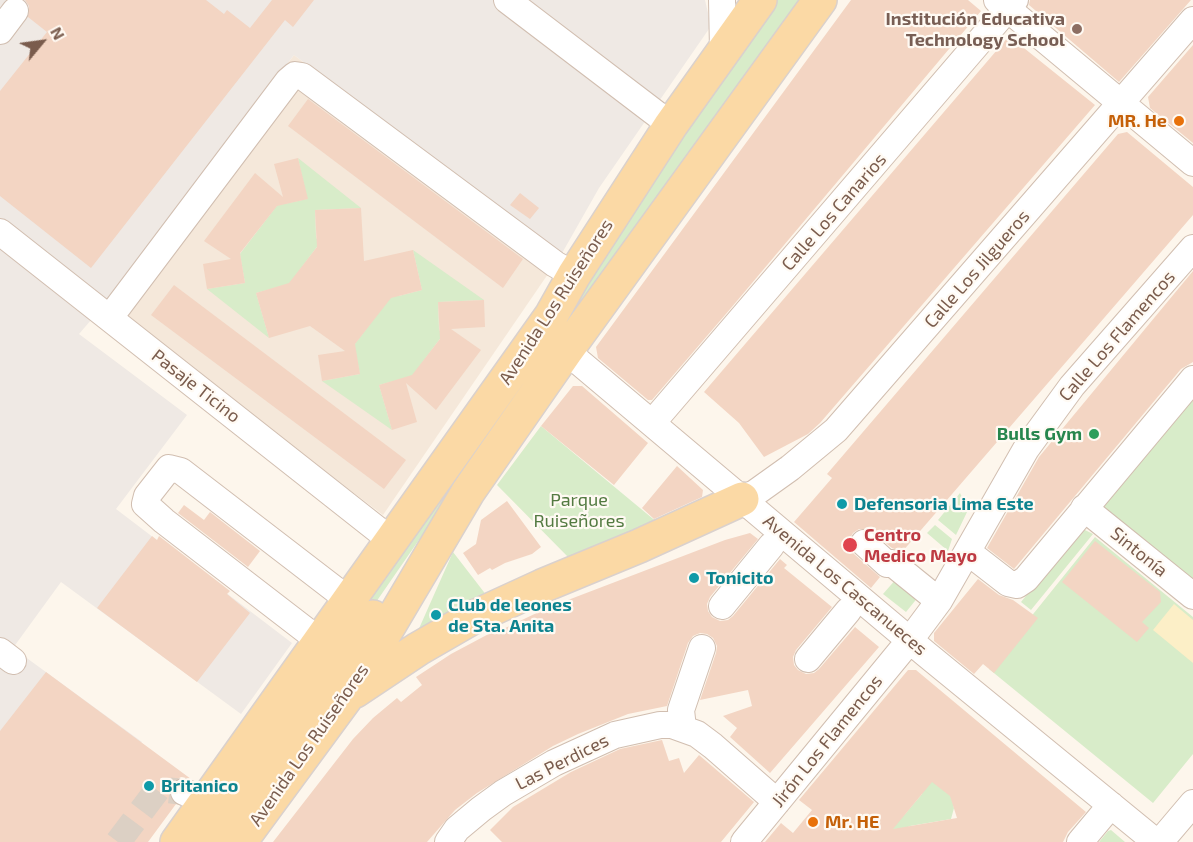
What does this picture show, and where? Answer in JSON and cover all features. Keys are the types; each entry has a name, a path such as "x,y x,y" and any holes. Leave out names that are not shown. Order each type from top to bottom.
{"main road":[{"name":"Avenida Los Ruiseñores","path":"177,842 195,797 321,642 551,316 574,275 671,125 759,0"},
{"name":"Avenida Los Ruiseñores","path":"209,842 435,533 468,492 566,351 820,0"},
{"name":"Avenida Los Ruiseñores","path":"240,842 348,695 468,492"},
{"path":"348,695 418,649 470,619 742,499"},
{"name":"Avenida Los Ruiseñores","path":"272,755 350,601"}],"street":[{"path":"507,0 671,125"},
{"path":"722,0 723,49"},
{"path":"1007,3 1193,163"},
{"name":"Calle Los Canarios","path":"652,423 1007,3"},
{"name":"Calle Los Jilgueros","path":"742,499 756,493 836,430 1193,20"},
{"path":"112,319 114,312 128,293 281,90 295,75 302,76 555,264 574,275"},
{"name":"Pasaje Ticino","path":"0,232 392,541"},
{"name":"Calle Los Flamencos","path":"910,640 939,602 1026,449 1065,395 1193,248"},
{"name":"Avenida Los Cascanueces","path":"551,316 557,338 566,351 910,640 1158,842"},
{"path":"968,552 1008,583 1017,585 1026,579 1193,379"},
{"path":"321,642 164,522 145,504 147,496 169,468 181,471 350,601"},
{"name":"Sintonía","path":"1084,508 1193,596"},
{"path":"864,543 887,564 892,563 939,602"},
{"path":"722,606 771,546"},
{"path":"808,659 848,611"},
{"name":"Jirón Los Flamencos","path":"744,842 910,640"},
{"path":"683,728 681,710 702,648"},
{"name":"Las Perdices","path":"448,842 457,829 496,798 573,753 615,735 660,725 672,725 697,734 777,802"},
{"path":"1158,842 1193,803"},
{"path":"1080,842 1111,805"}],"shaded area":[{"path":"0,0 705,0 711,26 599,188 561,255 294,55 104,305 79,334 187,415 116,509 292,643 241,714 61,582 13,648 142,742 69,842 0,842"},
{"path":"294,55 561,255 383,515 104,305"}],"green space":[{"path":"777,0 811,0 566,341 563,327 643,190 731,61"},
{"path":"298,158 361,208 315,210 316,237 319,244 289,284 256,293 269,338 207,289 245,283 240,254 279,203 307,199"},
{"path":"413,250 484,300 438,302 439,329 442,336 412,376 379,385 392,430 322,381 360,374 354,345 394,293 399,296 422,290"},
{"path":"548,332 553,346 327,673 396,555"},
{"path":"1193,398 1193,584 1098,508"},
{"name":"Parque Ruiseñores","path":"541,426 658,523 569,558 497,485"},
{"path":"960,493 968,510 956,535 938,520"},
{"path":"935,525 952,539 948,551 927,533"},
{"path":"1081,528 1093,534 1031,610 1021,602"},
{"path":"1095,537 1193,617 1193,754 1153,803 989,669"},
{"path":"453,552 487,596 417,633"},
{"path":"897,578 919,596 906,612 883,594"},
{"path":"946,775 954,808 951,819 910,826 876,842 922,794 910,783"},
{"path":"1111,830 1125,842 1099,842"}],"sand":[{"path":"1174,604 1193,620 1193,663 1153,630"}],"building":[{"path":"25,0 206,0 224,14 227,10 250,28 272,0 314,0 293,27 285,20 91,268 0,196 0,91 47,32 28,17 29,6"},
{"path":"851,0 968,0 981,11 731,308 652,400 648,400 598,358 596,347"},
{"path":"1030,0 1191,0 1119,82 1029,5"},
{"path":"1009,36 1095,105 820,423 808,434 764,457 739,423 704,392"},
{"path":"1193,45 1193,143 1150,108 1148,97"},
{"path":"308,99 523,259 503,288 288,126"},
{"path":"1127,132 1193,187 1193,215 902,552 892,548 868,529 859,529 853,533 849,540 850,548 880,577 871,588 794,522 832,478 827,474 1118,134"},
{"path":"298,158 308,199 277,206 240,253 245,283 207,289 203,264 231,259 204,241 255,173 283,197 274,164"},
{"path":"520,193 539,208 530,219 510,205"},
{"path":"361,208 364,261 413,250 422,290 391,298 355,344 360,374 322,381 318,355 345,351 310,326 269,338 256,293 289,283 317,247 315,210"},
{"path":"1193,271 1193,362 1181,369 1014,569 987,548 1039,457"},
{"path":"174,285 406,460 384,489 151,315"},
{"path":"484,300 485,327 451,329 481,350 436,410 406,383 417,422 392,430 379,385 412,375 440,339 438,302"},
{"path":"573,386 582,386 648,443 614,485 541,426"},
{"path":"677,466 703,490 702,497 654,519 642,508"},
{"path":"507,501 541,547 532,554 492,570 490,568 478,575 463,553 476,544 481,520"},
{"path":"184,505 204,520 210,512 260,551 248,567 178,513"},
{"path":"750,533 758,539 710,597 707,604 712,617 720,621 728,620 733,616 780,559 787,565 784,568 832,607 796,650 793,657 794,665 798,670 806,674 814,673 855,627 879,647 770,773 730,737 737,728 723,716 752,706 748,690 700,700 717,646 713,638 700,633 693,636 688,643 667,706 628,714 553,746 477,793 455,810 427,842 273,842 353,739 397,698 401,702 422,685 416,677 451,654 498,629 499,631 547,608 725,540"},
{"path":"152,536 157,540 159,536 230,591 227,594 250,613 197,682 97,608"},
{"path":"1095,541 1160,592 1161,602 1142,622 1149,628 1137,642 1062,582"},
{"path":"978,579 999,595 1013,600 1038,618 994,673 983,664 974,674 934,641 934,633"},
{"path":"908,670 916,670 1086,812 1068,832 1063,842 765,842 781,823 793,833 812,810 799,800","holes":["932,782 950,796 957,818 893,829"]},
{"path":"46,672 191,779 181,777 170,786 169,795 176,804 148,842 0,842 0,731"},
{"path":"662,740 669,761 679,758 684,773 699,755 754,802 721,842 502,842 490,830 513,807 571,772 620,749"}],"tunnel":[{"path":"118,842 158,789 184,792"}],"place":[{"name":"Institución Educativa Technology School","path":"1077,29"},
{"name":"MR. He","path":"1179,121"},
{"name":"Bulls Gym","path":"1094,434"},
{"name":"Defensoria Lima Este","path":"842,504"},
{"name":"Centro Medico Mayo","path":"850,545"},
{"name":"Tonicito","path":"694,578"},
{"name":"Club de leones de Sta. Anita","path":"436,615"},
{"name":"Britanico","path":"149,786"},
{"name":"Mr. HE","path":"813,822"}]}
